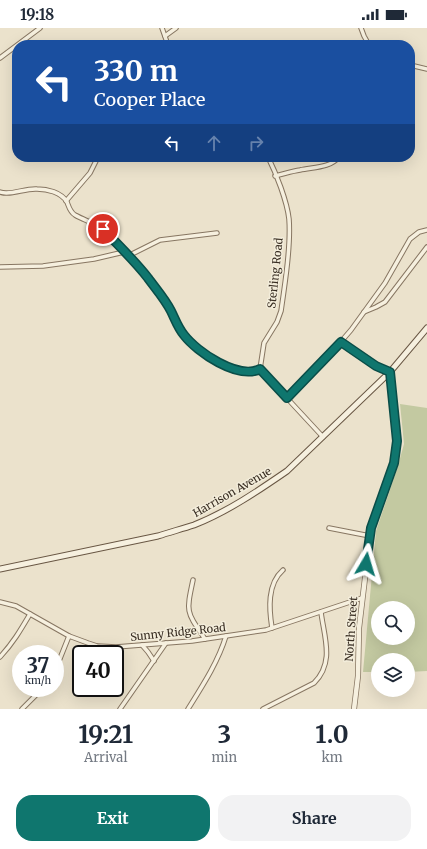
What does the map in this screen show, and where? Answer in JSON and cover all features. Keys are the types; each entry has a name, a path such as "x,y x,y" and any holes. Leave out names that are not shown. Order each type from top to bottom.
{"main road":[{"path":"390,372 427,328"},
{"name":"Harrison Avenue","path":"0,569 158,536 211,517 287,471 390,372"}],"street":[{"path":"23,40 38,28"},
{"path":"162,28 166,40"},
{"path":"165,36 176,28"},
{"path":"361,28 366,40"},
{"path":"0,58 12,49"},
{"path":"415,66 427,69"},
{"path":"66,201 90,173 96,162"},
{"name":"Sterling Road","path":"260,369 264,343 277,322 281,311 289,241 289,218 285,201 270,162"},
{"path":"275,176 302,169 321,167 331,162"},
{"path":"0,192 5,194 25,189 48,190 59,194 66,201 74,214 98,226 147,277 171,311 183,335 198,349 221,364 234,369 249,372 255,372 260,369 323,437"},
{"path":"287,398 341,342 385,283 410,239 419,232 427,230"},
{"path":"128,256 160,240 217,233"},
{"path":"364,312 385,302 427,247"},
{"path":"0,267 43,266 94,259 124,252"},
{"path":"341,342 376,366 390,372"},
{"name":"North Street","path":"354,709 358,678 359,628 371,528 394,463 396,452 397,441 390,372"},
{"path":"329,528 370,536"},
{"path":"272,628 270,608 271,590 275,579 283,570"},
{"path":"193,580 188,610 193,621 205,639"},
{"name":"Sunny Ridge Road","path":"0,602 16,606 69,636 98,646 116,647 205,639 272,628 362,598"},
{"path":"263,709 314,683 322,672 328,654 321,612"},
{"path":"0,656 12,645 30,614"},
{"path":"64,648 69,636"},
{"path":"188,709 208,677 222,649 226,636"},
{"path":"120,709 166,643"},
{"path":"142,645 154,661"},
{"path":"22,709 34,697"}],"green space":[{"path":"400,404 427,408 427,671 415,672 415,653 371,653 371,672 363,672 376,531 404,444"}],"route":[{"path":"103,229 147,277 166,302 183,335 191,343 205,354 227,367 249,372 255,372 260,369 287,398 341,342 376,366 390,372 397,441 396,452 394,463 381,496 371,528 366,564"}]}
